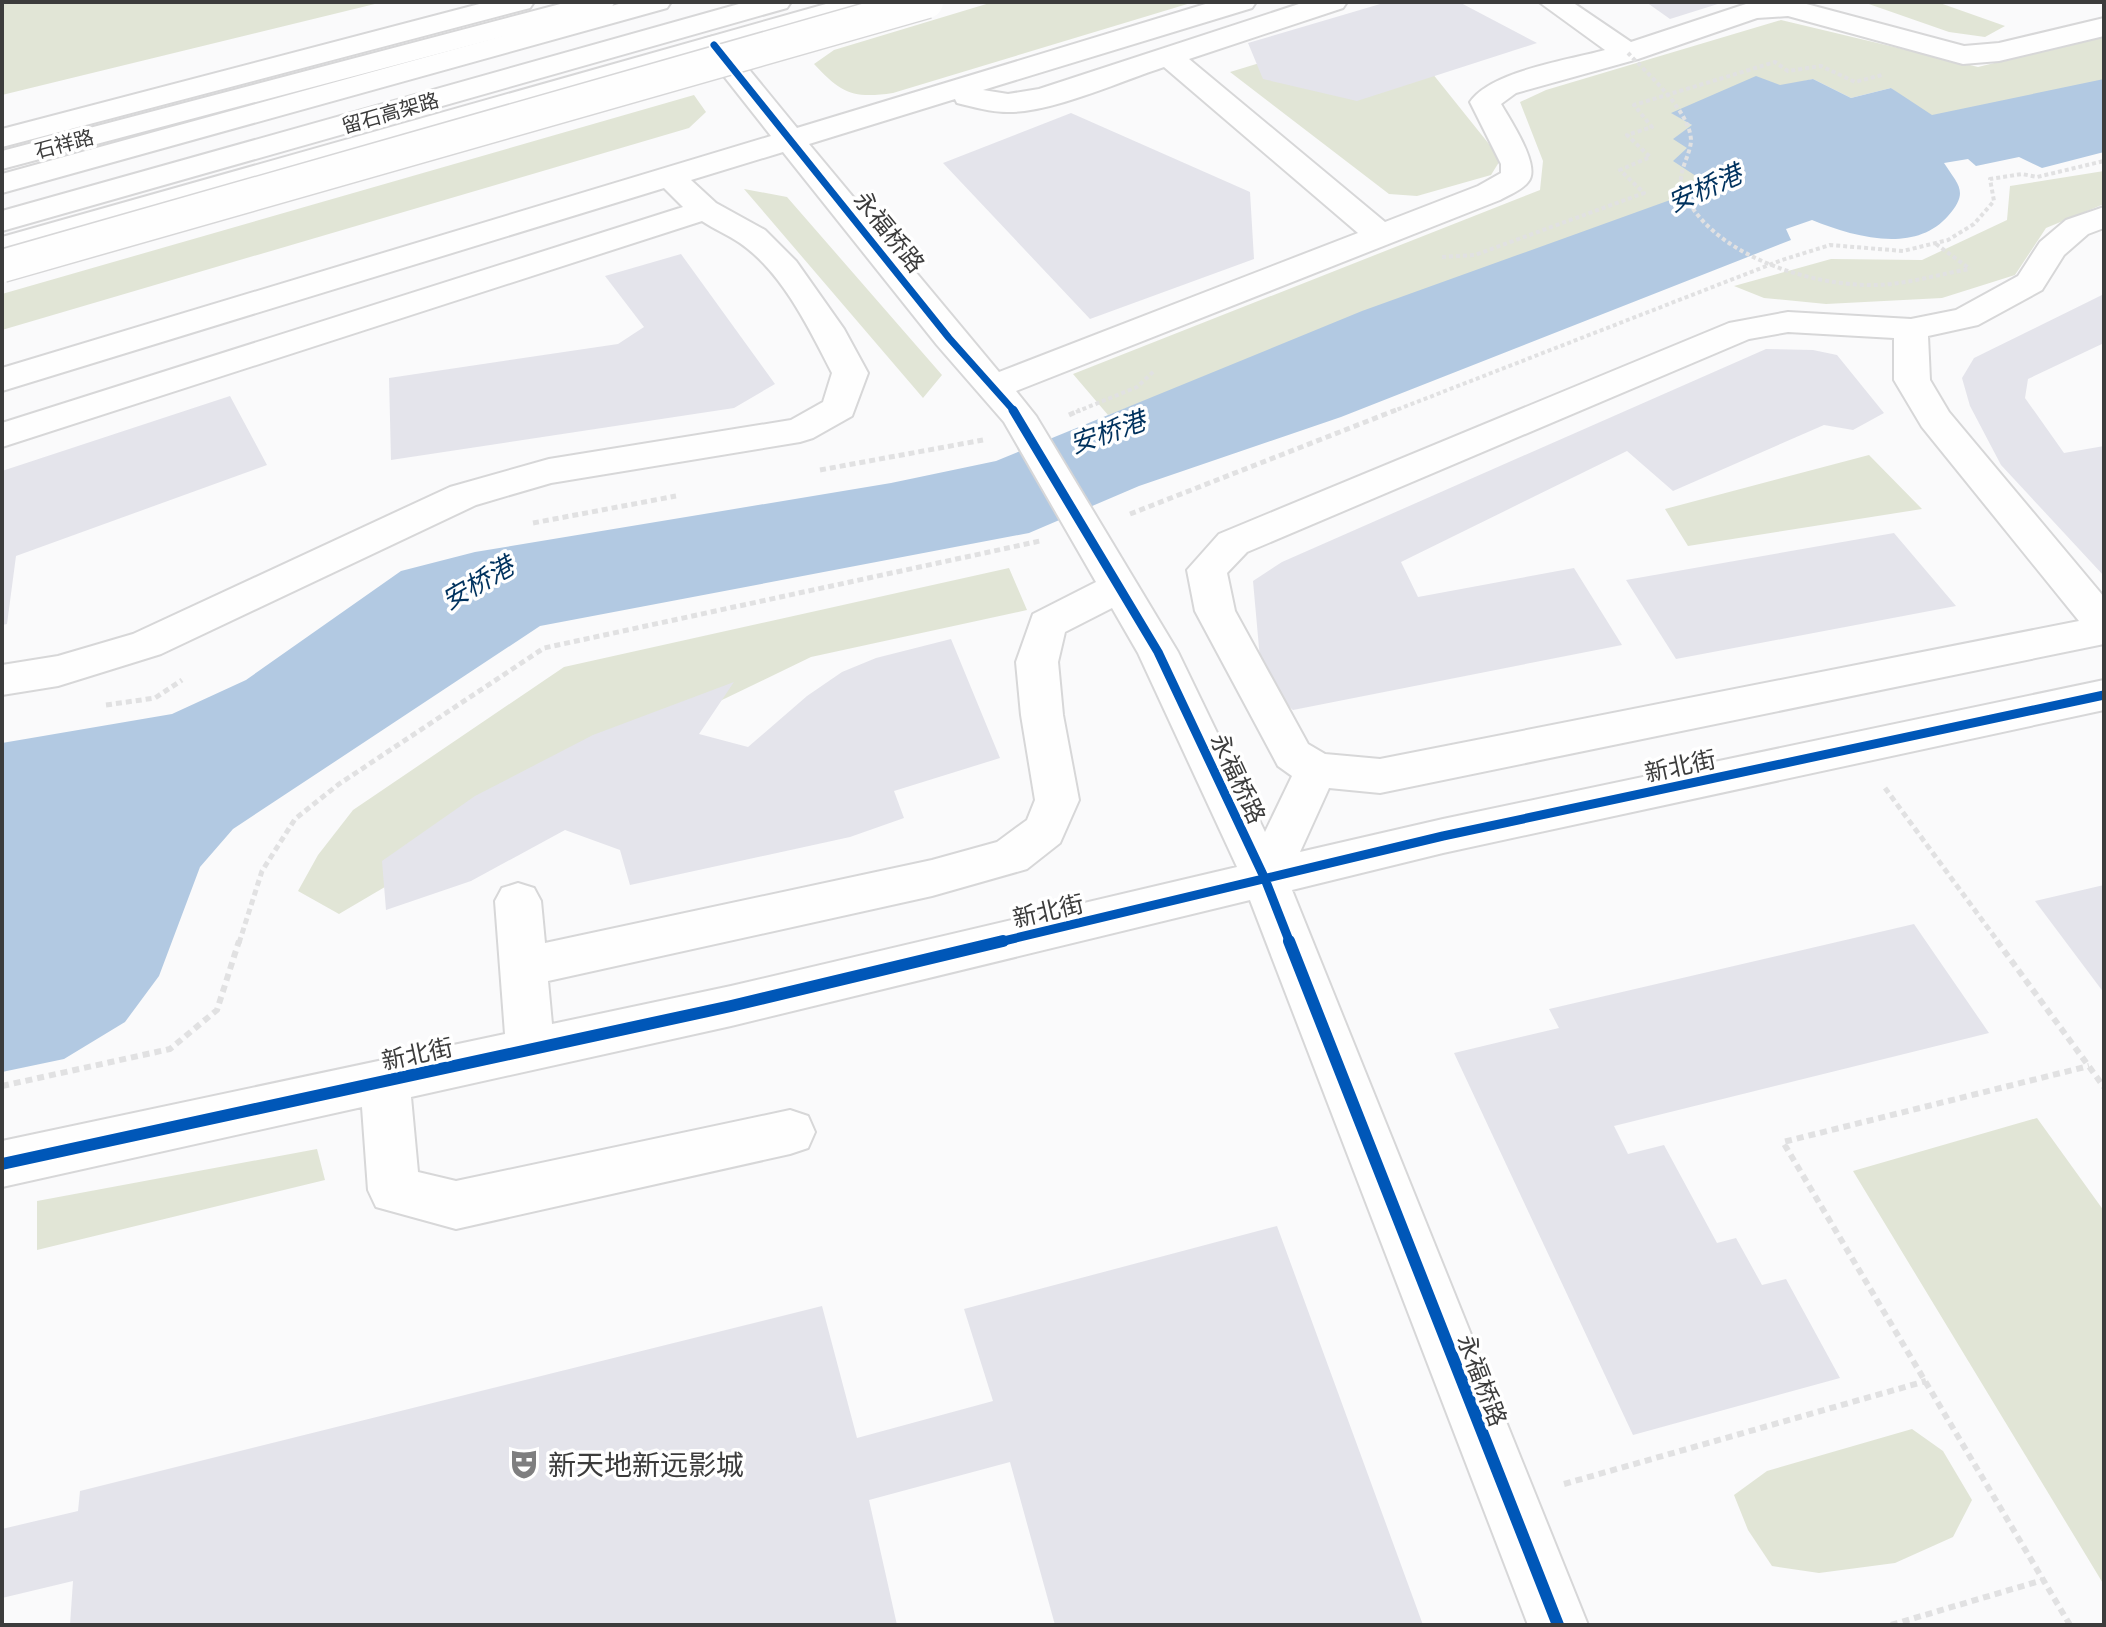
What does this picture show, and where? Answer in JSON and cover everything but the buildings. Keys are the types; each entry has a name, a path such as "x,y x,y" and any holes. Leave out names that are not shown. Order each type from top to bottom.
{"main road":[{"path":"2,138 520,2"},
{"name":"石祥路","path":"2,160 601,2"},
{"name":"留石高架路","path":"2,184 657,2"},
{"name":"留石高架路","path":"2,221 777,2"},
{"path":"2,247 864,2"},
{"path":"2,266 927,2"},
{"path":"2,380 1242,2"},
{"path":"942,94 1008,103 1044,97 1333,2"},
{"path":"1553,2 1628,53"},
{"path":"2069,7 2104,24"},
{"path":"993,387 1489,193 1516,177 1517,164 1485,102 1506,87 1628,53 1754,10 1789,8 1963,55 1999,52 2104,24"},
{"name":"永福桥路","path":"714,45 1030,436 1158,652 1265,879 1558,1625"},
{"path":"1168,56 1381,235"},
{"path":"2,680 58,671 147,644 463,496 549,471 800,430 839,408 850,373 827,329 784,268 753,237 705,210 670,177"},
{"path":"2,435 705,210"},
{"path":"2104,217 2077,227 2052,249 2030,283 1966,318 1911,329 1788,322 1741,330 1233,543 1207,570 1215,611 1293,755 1316,770 1380,776 2104,630"},
{"path":"1911,329 1912,380 1935,419 2104,624"},
{"path":"522,967 932,878 1011,856 1044,831 1057,800 1042,715 1037,662 1047,624 1119,587"},
{"name":"新北街","path":"2,1164 731,1006 1443,836 2104,695"},
{"path":"1265,879 1316,770"},
{"path":"518,901 530,1049"},
{"path":"385,1080 394,1190 456,1205 790,1132"}],"path":[{"path":"1628,53 1674,100 1691,139 1680,183 1690,208 1715,235 1787,272 1837,282 1875,285 1970,269"},
{"path":"2,1086 170,1049 194,1030 217,1010 262,871 295,819 339,784 544,648 1083,524 1782,260 1830,245 1903,251 1948,240 1974,224 1994,201 1990,179 2022,174 2037,177 2104,161"},
{"path":"810,472 1030,436"},
{"path":"531,523 686,495"},
{"path":"94,707 155,698 194,673"},
{"path":"1856,748 2104,1087"},
{"path":"2070,1625 1783,1142 2089,1066"},
{"path":"1509,1500 1926,1381"},
{"path":"1891,1625 2043,1580"}],"shaded area":[{"path":"2,2 383,2 2,95"},
{"path":"993,2 1194,2 893,93 868,95 849,92 832,82 814,64 834,50"},
{"path":"1863,2 1937,2 2005,26 1985,37 1949,32"},
{"path":"1781,20 1978,67 2104,36 2104,89 1961,140 1891,88 1851,98 1813,79 1672,113 1692,125 1702,180 1691,195 1108,415 1073,374 1540,190 1543,161 1520,102 1546,90"},
{"path":"1379,27 1420,58 1501,159 1491,175 1417,196 1389,194 1230,72"},
{"path":"694,95 706,112 689,128 2,330 2,294"},
{"path":"2104,171 2104,204 2046,228 2015,275 1942,298 1826,304 1764,298 1734,286 1831,259 1922,260 2007,220 2010,186"},
{"path":"744,189 787,197 942,375 923,398"},
{"path":"1869,455 1922,509 1688,546 1665,509"},
{"path":"1009,568 1027,610 811,657 614,752 339,914 298,891 318,855 353,810 564,667"},
{"path":"2037,1118 2104,1211 2104,1585 1853,1171"},
{"path":"317,1149 325,1180 37,1250 37,1201"},
{"path":"1912,1429 1943,1451 1972,1500 1953,1537 1895,1563 1819,1573 1772,1566 1748,1530 1734,1495 1767,1471"}],"water":[{"name":"安桥港","path":"1756,76 1780,85 1813,79 1851,98 1891,88 1932,115 2104,79 2104,152 2042,168 2019,157 1976,166 1968,159 1944,163 1960,189 1958,201 1948,216 1934,228 1918,235 1882,239 1845,232 1812,220 1786,229 1791,240 1341,417 1139,486 1029,533 540,626 233,829 200,867 159,976 125,1022 64,1059 2,1072 2,743 172,714 246,680 401,571 475,552 891,483 996,461 1362,311 1684,195 1702,180 1673,161 1687,148 1673,139 1692,125 1671,113"}],"cycle path":[{"path":"714,45 949,338 1018,416 1158,652 1265,879 1558,1625"},
{"path":"2,1164 731,1006 1443,836 2104,695"}],"place":[{"name":"新天地新远影城","path":"524,1464"}]}
